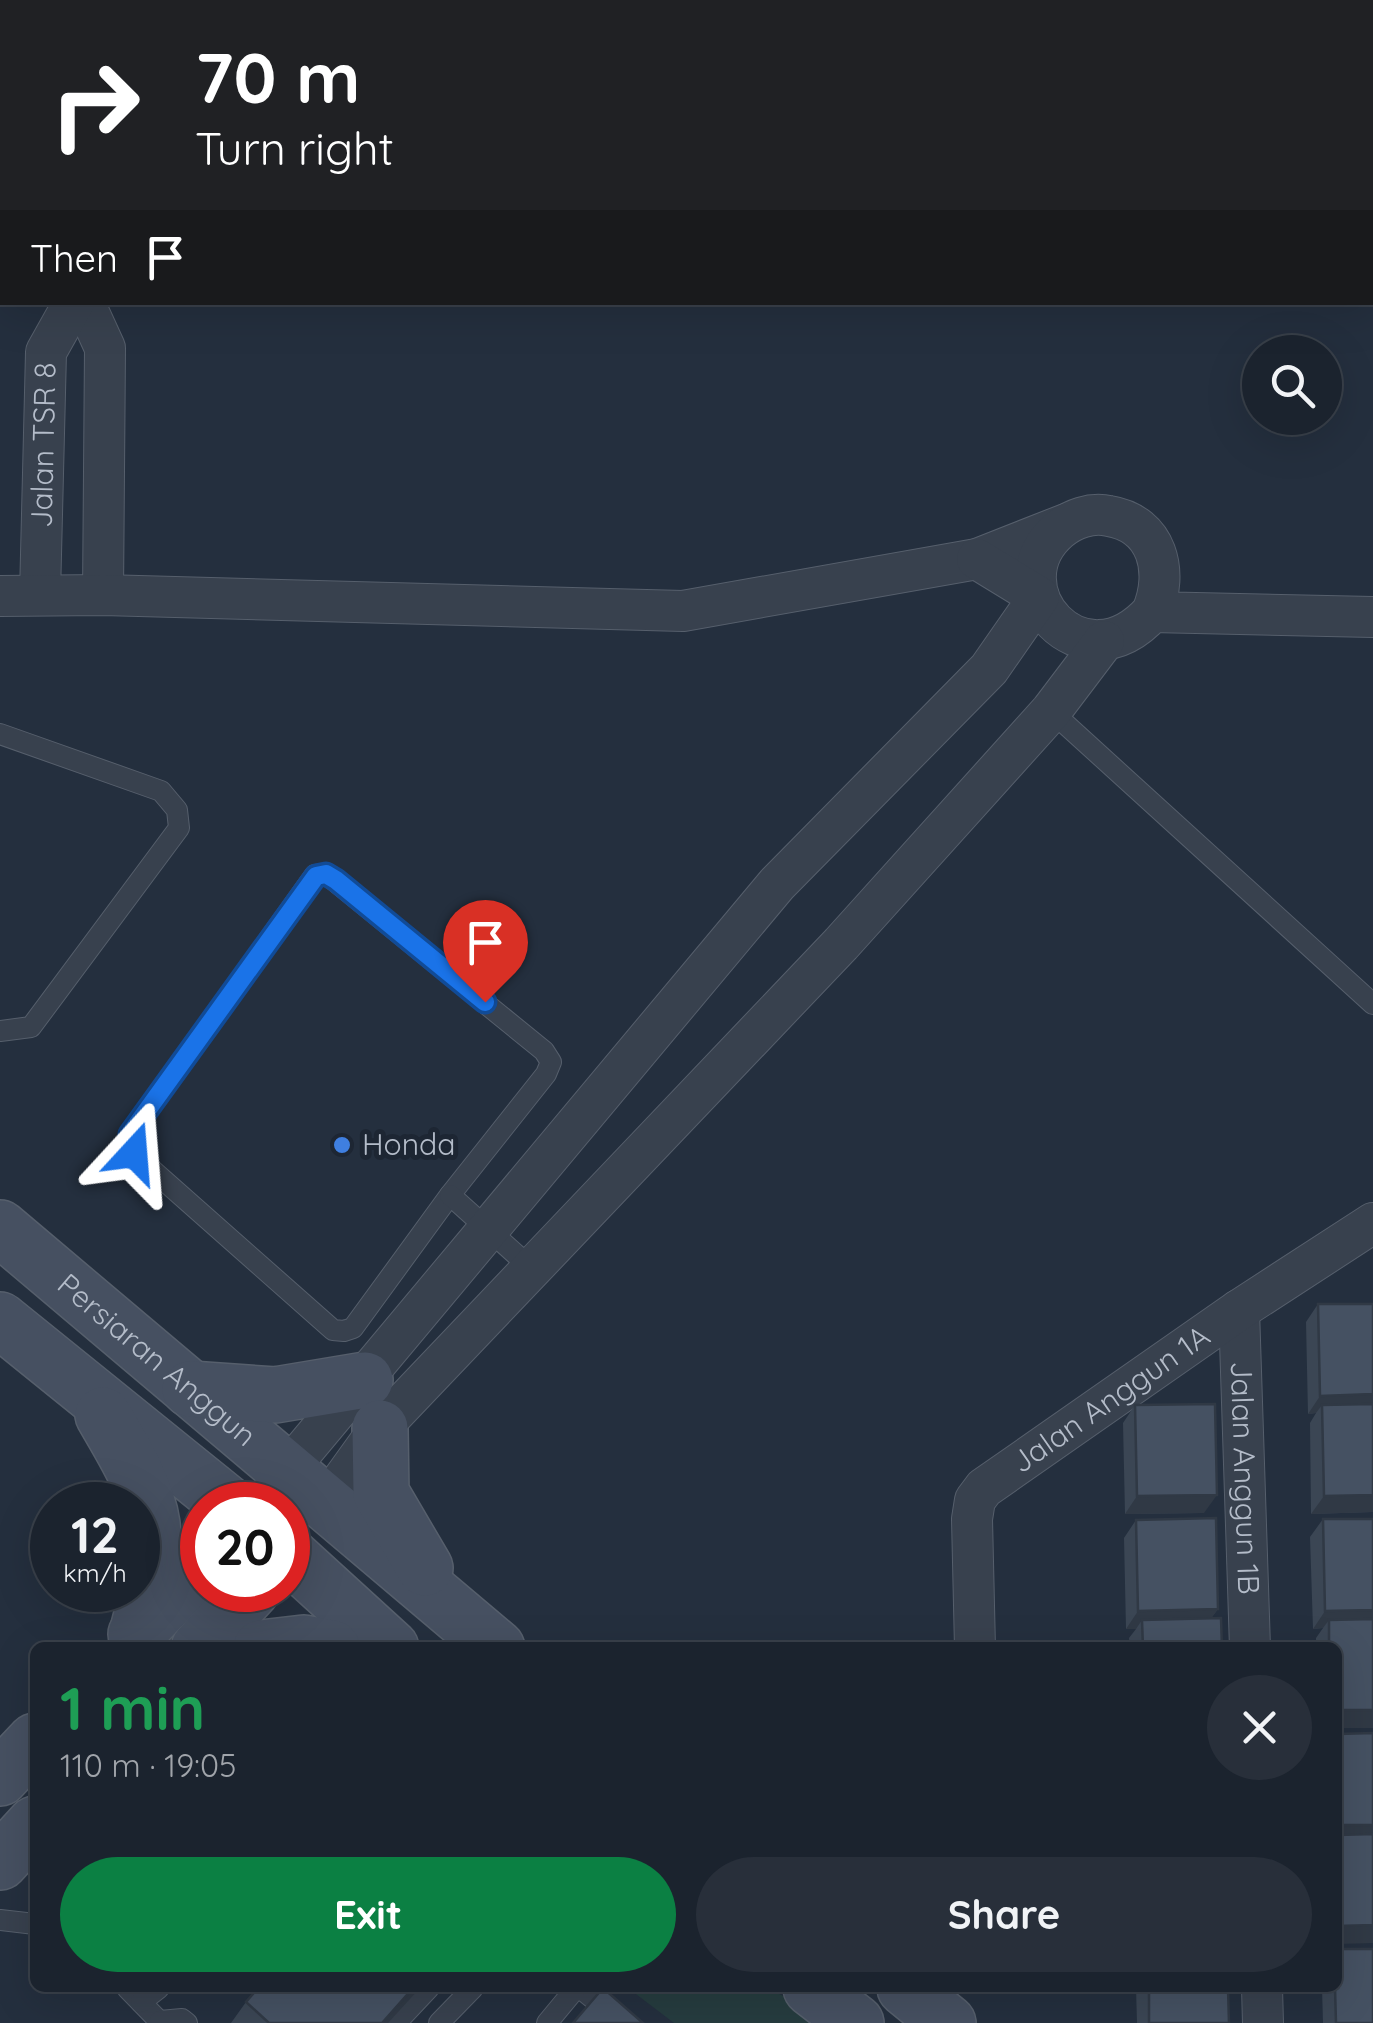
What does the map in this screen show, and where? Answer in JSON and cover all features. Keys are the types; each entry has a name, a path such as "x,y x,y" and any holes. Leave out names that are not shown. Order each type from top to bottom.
{"main road":[{"name":"Persiaran Anggun","path":"0,1228 190,1390 279,1482"},
{"path":"0,1320 201,1482"},
{"path":"87,1389 138,1482 152,1523 151,1580 130,1641"},
{"path":"190,1390 372,1404 381,1493 445,1602"},
{"name":"Persiaran Anggun","path":"310,1507 445,1602 490,1642"},
{"path":"310,1573 385,1642"},
{"path":"130,1641 180,1588"},
{"path":"204,1642 232,1612"},
{"path":"0,1778 30,1746"},
{"path":"0,1862 30,1829"},
{"path":"816,1992 856,2023"},
{"path":"911,1992 948,2023"}],"street":[{"name":"Jalan TSR 8","path":"40,595 46,352 72,305"},
{"name":"Jalan TSR 8","path":"85,305 105,348 102,595"},
{"path":"0,596 102,595 683,611 977,559 1086,516 1108,515 1128,522 1144,535 1156,553 1160,594 1152,612 1139,626 1104,641 1083,639 1048,616 1039,597 1036,576 1040,556 1050,538 1066,524"},
{"path":"977,559 1039,597"},
{"path":"372,1404 488,1230 777,884 989,669 1039,597"},
{"path":"1152,612 1373,616"},
{"path":"300,1482 372,1404 531,1268 841,944 1051,710 1104,641"},
{"name":"Jalan Anggun 1A","path":"975,1642 972,1519 975,1500 984,1488 1239,1310 1373,1223"},
{"name":"Jalan Anggun 1B","path":"1239,1310 1250,1642"},
{"path":"1262,1992 1263,2023"}],"lane":[{"path":"1051,710 1373,1004"},
{"path":"0,734 161,792 177,810 179,828 31,1027 0,1031"},
{"path":"326,874 336,880 544,1051 551,1062 546,1074 450,1195 353,1328 344,1332 333,1330 134,1153 129,1144 130,1134 316,876 326,874"},
{"path":"450,1195 531,1268"},
{"path":"0,1920 30,1923"},
{"path":"396,2023 425,1992"},
{"path":"439,2023 469,1992"},
{"path":"547,2023 574,1992"},
{"path":"583,1992 623,2023"},
{"path":"134,1995 160,2022 182,2019 186,2023"}],"green space":[{"path":"633,1992 775,1992 816,2012 826,2023 674,2023"}],"building":[{"path":"1318,1304 1373,1304 1373,1394 1320,1396"},
{"path":"1215,1404 1217,1495 1137,1496 1135,1405"},
{"path":"1373,1404 1373,1495 1324,1496 1322,1405"},
{"path":"1216,1518 1218,1609 1138,1611 1136,1520"},
{"path":"1323,1519 1373,1519 1373,1610 1325,1611"},
{"path":"1221,1618 1222,1642 1143,1642 1142,1620"},
{"path":"1373,1619 1373,1710 1342,1710 1342,1642 1329,1642 1329,1620"},
{"path":"1373,1733 1373,1825 1342,1825 1342,1734"},
{"path":"1373,1834 1373,1925 1342,1926 1342,1835"},
{"path":"1342,1949 1373,1949 1373,2023 1336,2023 1335,1992 1342,1992"},
{"path":"255,1992 409,1992 382,2023 269,2023 246,2002"},
{"path":"600,1992 608,1992 643,2023 573,2023"},
{"path":"1149,1992 1228,1992 1229,2023 1149,2023"}],"place":[{"name":"Honda","path":"342,1145"}],"route":[{"path":"134,1153 129,1144 130,1134 316,876 326,874 336,880 485,1002"}]}
